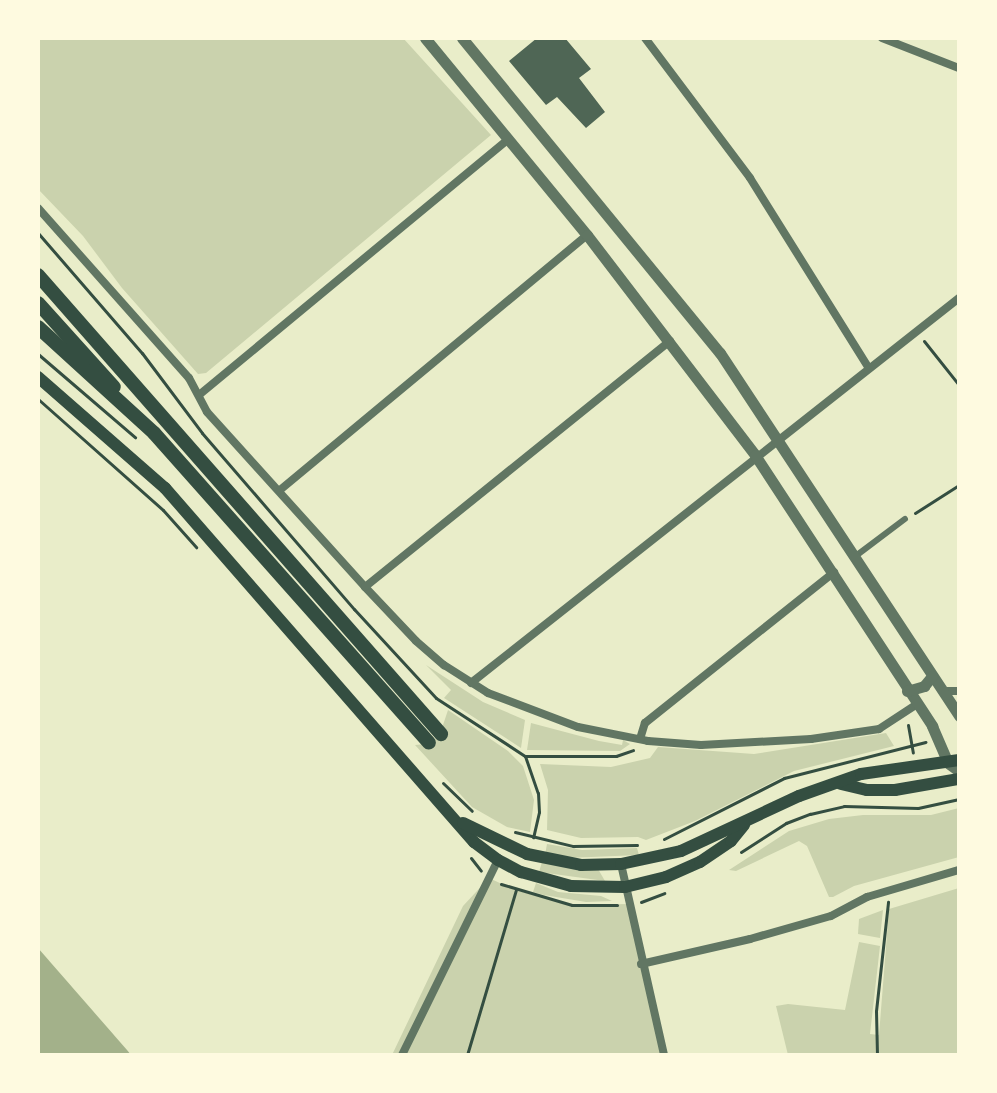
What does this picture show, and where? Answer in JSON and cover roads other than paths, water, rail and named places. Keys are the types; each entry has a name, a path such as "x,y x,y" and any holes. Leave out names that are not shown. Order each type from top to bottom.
{"highway":[{"path":"38,275 435,738 38,303"},
{"path":"38,327 154,433"}],"main road":[{"path":"38,377 126,451 190,515 474,842 498,860 521,872 571,886 625,887 666,877 700,862 731,841 744,825"},
{"path":"457,819 527,854 565,863 621,864 681,851 744,825 799,796 841,784 861,774 953,762"},
{"path":"841,784 867,790 895,790 959,779"}],"street":[{"path":"462,38 720,353 857,555 959,716"},
{"path":"645,38 750,178 868,367"},
{"path":"882,38 959,68"},
{"path":"433,41 670,341 755,455 834,572 959,771"},
{"path":"199,395 509,139"},
{"path":"38,208 114,291 199,395 207,412 365,587 416,641 471,683 553,721 640,739 701,745 847,734 884,727 917,704"},
{"path":"280,490 587,235"},
{"path":"471,683 755,455 959,298"},
{"path":"365,587 670,341"},
{"path":"857,555 905,519"},
{"path":"640,739 645,723 834,572"},
{"path":"907,691 924,686 932,676"},
{"path":"944,691 959,691"},
{"path":"402,1055 498,860"},
{"path":"621,864 641,964 664,1055"},
{"path":"641,964 750,939 831,916 853,903 959,870"}]}
